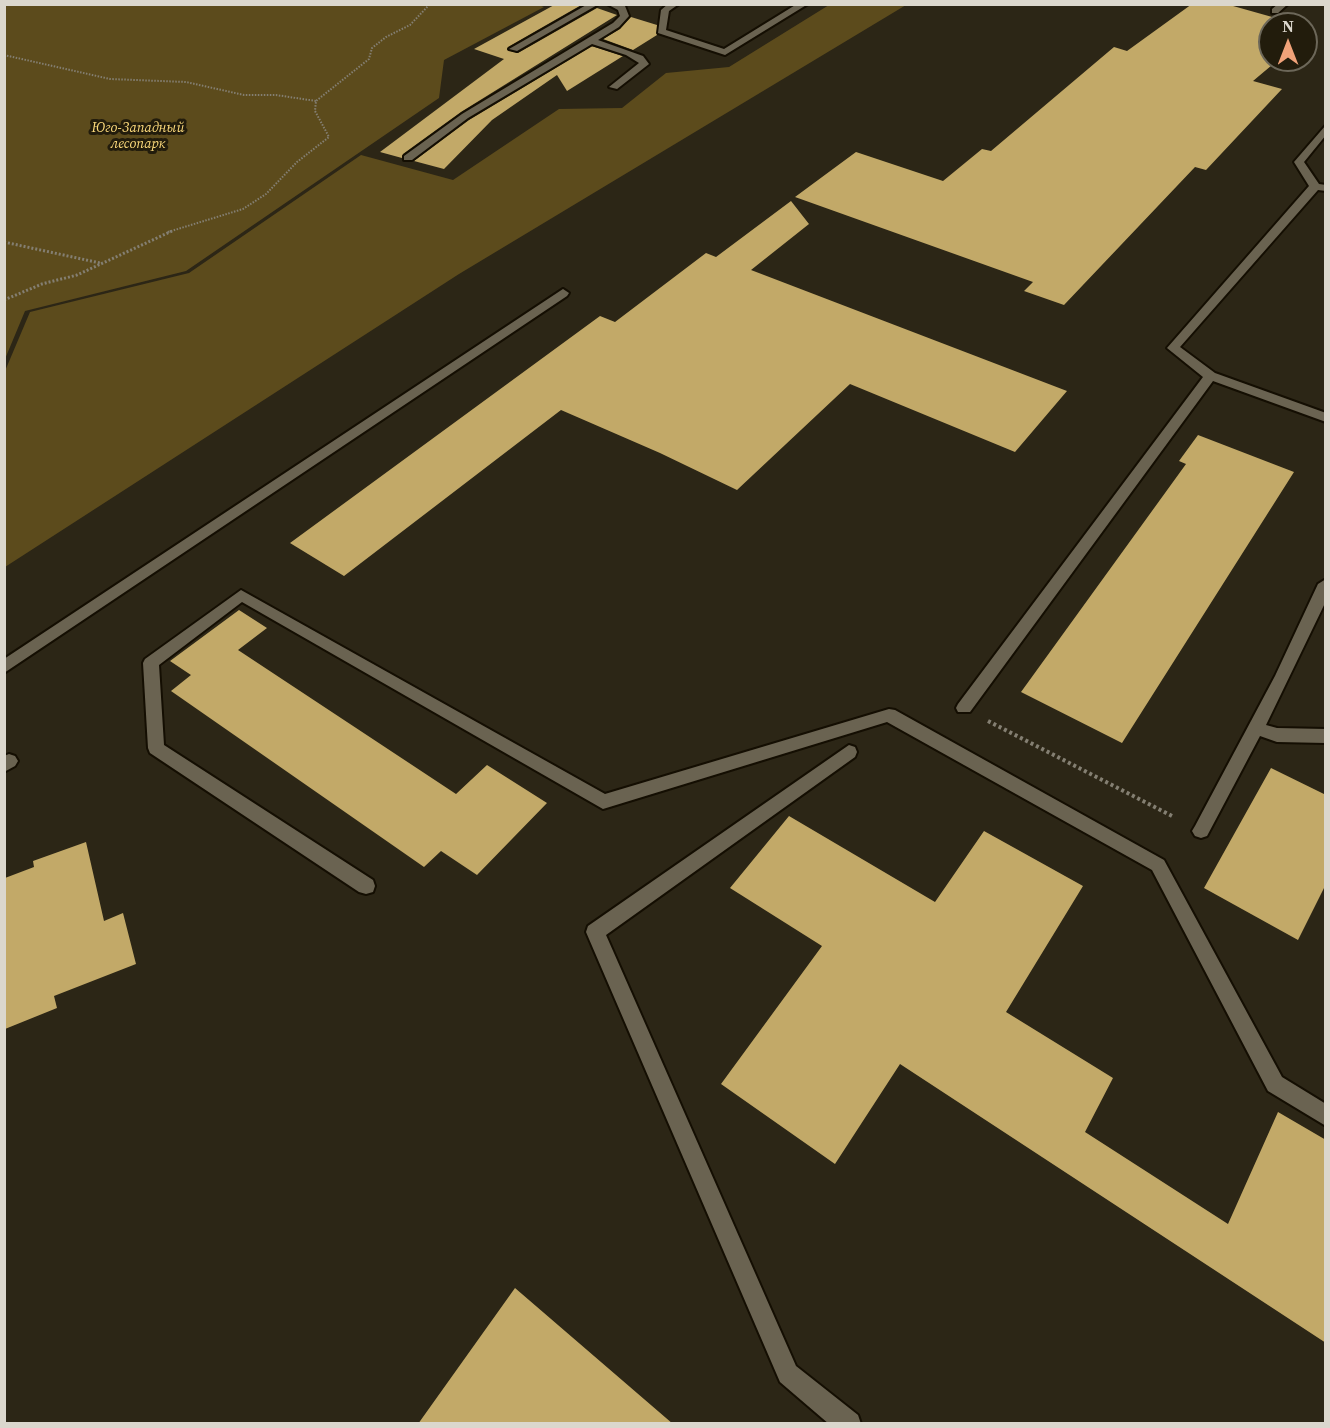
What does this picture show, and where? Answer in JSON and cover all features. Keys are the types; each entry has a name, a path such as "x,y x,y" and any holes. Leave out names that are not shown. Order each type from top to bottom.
{"lane":[{"path":"514,49 595,4"},
{"path":"408,158 465,116 593,41 616,25 625,16 622,8 610,4"},
{"path":"675,4 665,10 661,31 725,52 804,4"},
{"path":"1275,11 1284,4"},
{"path":"593,41 629,53 640,58 644,64 614,87"},
{"path":"1326,128 1299,162 1320,187 1173,348 1210,376 1326,418"},
{"path":"4,667 563,293"},
{"path":"964,708 1210,376"},
{"path":"1201,831 1256,728 1326,585"},
{"path":"366,886 156,748 151,663 242,595 603,802 889,715 1158,865 1275,1084 1326,1116"},
{"path":"1256,728 1277,735 1326,736"},
{"path":"849,752 595,932 788,1374 849,1424"}],"path":[{"path":"4,300 42,284 77,275 171,231 243,208 266,194 297,162 329,137 315,111 316,101 369,59 372,48 386,37 410,25 430,4"},
{"path":"4,55 110,79 186,82 244,95 276,95 316,101"},
{"path":"4,242 101,263"},
{"path":"964,708 1201,831"}],"green space":[{"name":"Юго-Западный лесопарк","path":"536,4 544,7 444,60 439,98 186,271 25,311 5,359 5,5"},
{"path":"829,5 906,5 459,274 5,567 5,371 30,312 189,273 361,155 453,180 559,109 622,108 666,73 729,67"}],"building":[{"path":"556,4 583,4 508,47 507,50 518,53 597,8 617,15 461,112 403,154 402,158 380,152 504,59 474,49"},
{"path":"1192,4 1226,4 1258,13 1258,72 1264,72 1253,81 1282,89 1206,170 1195,167 1064,305 1024,291 1033,282 795,197 856,152 943,181 982,149 991,151 1114,47 1127,51"},
{"path":"631,17 657,25 657,35 633,50 603,39 620,29"},
{"path":"592,46 623,56 567,91 557,75 492,120 444,169 414,161 469,120"},
{"path":"791,201 809,224 751,270 1067,391 1015,452 850,384 737,490 660,453 561,410 344,576 290,543 600,316 615,322 706,253 716,257"},
{"path":"1198,435 1294,472 1122,743 1021,692 1186,464 1179,461"},
{"path":"239,610 267,628 238,650 456,794 487,765 547,803 477,875 441,851 424,867 171,691 191,675 170,661"},
{"path":"1271,768 1326,795 1326,884 1298,940 1204,888"},
{"path":"789,816 935,902 984,831 1083,886 1006,1012 1113,1078 1085,1132 1228,1224 1278,1112 1326,1140 1326,1343 900,1064 835,1164 721,1084 822,946 730,888"},
{"path":"86,842 104,921 123,913 136,964 54,996 57,1008 5,1029 5,878 34,867 33,861"},
{"path":"515,1288 673,1424 418,1424"}]}
